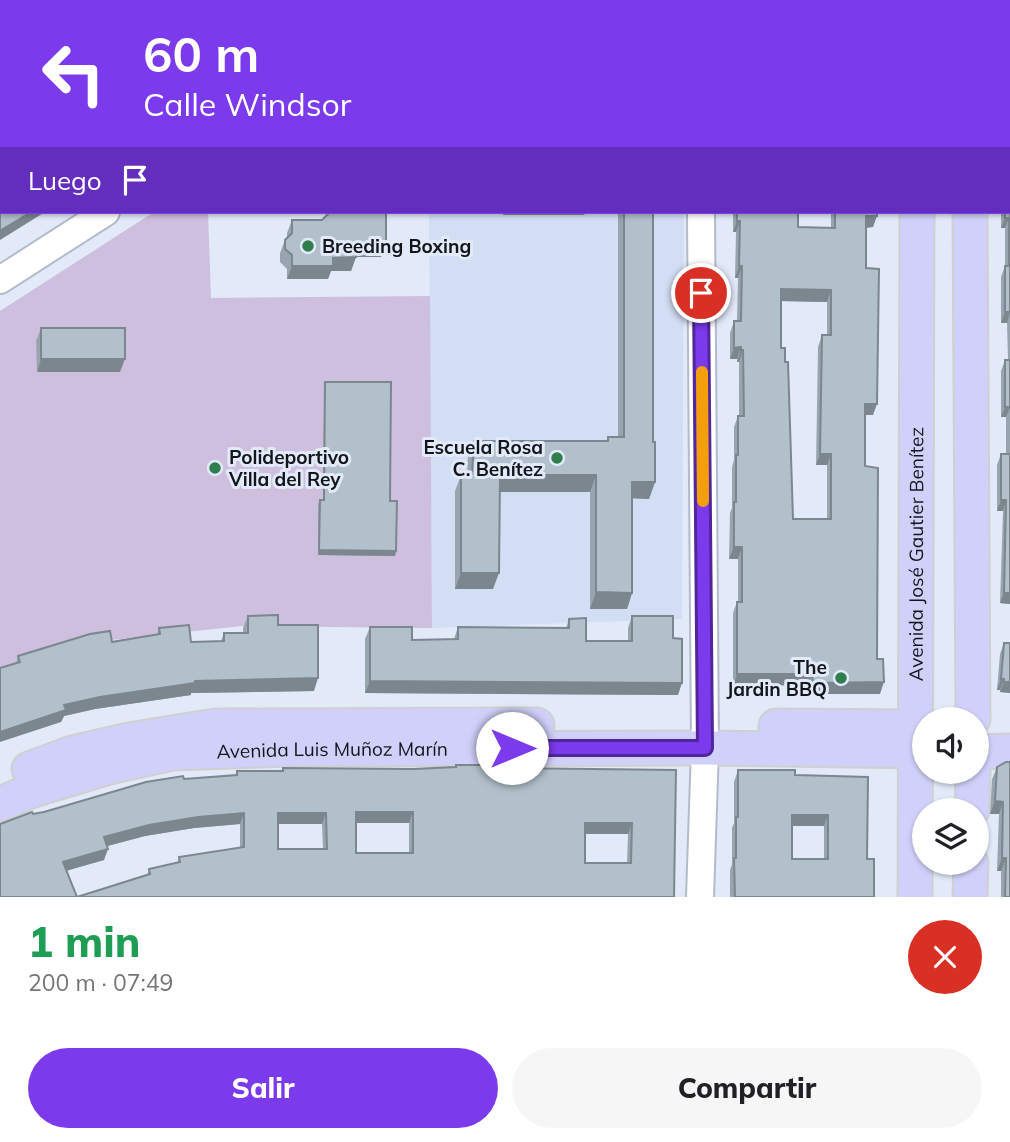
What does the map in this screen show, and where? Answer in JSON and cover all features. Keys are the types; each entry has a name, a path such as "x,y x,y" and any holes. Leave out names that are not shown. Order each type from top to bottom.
{"main road":[{"name":"Avenida José Gautier Benítez","path":"917,214 920,707"},
{"path":"970,214 973,707"},
{"name":"Avenida Luis Muñoz Marín","path":"0,780 72,754 129,740 215,726 912,739"},
{"path":"989,727 1010,728"},
{"name":"Avenida Luis Muñoz Marín","path":"0,804 33,790 109,767 173,753 704,737"},
{"path":"989,752 1010,751"},
{"name":"Avenida José Gautier Benítez","path":"915,897 919,784"},
{"path":"970,897 971,875"}],"street":[{"path":"0,280 103,214"},
{"path":"700,897 704,737 701,214"}],"shaded area":[{"name":"Polideportivo Villa del Rey","path":"151,214 208,214 211,298 430,296 432,628 242,626 84,643 0,671 0,311"},
{"name":"Escuela Rosa C. Benítez","path":"429,214 684,214 682,619 432,628"}],"building":[{"path":"0,214 28,214 0,231"},
{"path":"328,214 386,214 386,243 356,243 356,257 333,258 333,266 292,266 292,255 285,249 285,240 292,233 292,220 322,220"},
{"path":"624,214 653,214 655,482 632,482 632,593 596,592 596,475 500,475 499,573 461,573 461,475 472,474 474,441 608,441 608,437 624,437"},
{"path":"737,214 798,214 798,227 835,228 835,214 877,214 866,216 866,268 879,269 877,404 865,404 865,466 878,468 877,659 883,659 884,682 813,683 812,674 737,674 737,602 742,602 742,547 734,547 734,502 738,416 744,416 743,350 741,347 734,348 734,321 741,321 740,221 737,221","holes":["781,289 831,290 831,335 822,335 820,454 831,454 831,519 793,519 788,362 785,362 785,348 781,348"]},
{"path":"1005,214 1010,214 1010,312 1005,312 1009,218 1005,218"},
{"path":"41,328 125,328 125,359 41,359"},
{"path":"1005,360 1010,360 1010,407 1005,407"},
{"path":"325,382 391,382 390,501 397,501 396,551 319,550 320,500 324,500"},
{"path":"1001,454 1010,454 1010,593 1004,593 1006,500 1001,500"},
{"path":"278,615 278,625 318,625 318,678 195,681 100,697 64,705 66,710 0,732 0,668 20,662 18,656 90,634 110,631 112,642 160,634 159,628 189,625 191,642 224,641 224,633 248,633 248,616"},
{"path":"632,616 673,616 673,638 682,639 682,683 370,681 370,627 412,627 412,640 458,639 458,627 569,628 569,619 586,618 586,641 632,641"},
{"path":"1004,643 1010,643 1010,682 1001,679"},
{"path":"1010,762 1010,897 1005,897 1006,858 1002,858 1003,802 995,801 997,767"},
{"path":"497,765 497,768 676,770 674,897 77,897 0,897 0,824 32,812 44,812 146,782 183,776 184,779 237,775 237,771 283,771 283,768","holes":["356,812 413,812 413,853 356,853","244,813 244,847 179,857 180,862 149,869 150,874 77,897 63,862 108,849 104,837 149,825","278,813 326,813 327,849 278,849","585,823 632,823 631,863 585,863"]},
{"path":"738,770 795,770 795,775 868,777 867,859 874,859 874,897 735,897 734,858 738,817","holes":["792,815 828,815 828,859 792,859"]}],"slow traffic":[{"path":"702,372 703,501"}],"place":[{"name":"Breeding Boxing","path":"308,246"},
{"name":"Escuela Rosa C. Benítez","path":"557,458"},
{"name":"Polideportivo Villa del Rey","path":"215,468"},
{"name":"The Jardin BBQ","path":"841,678"}],"route":[{"path":"512,748 705,748 701,293"}]}
